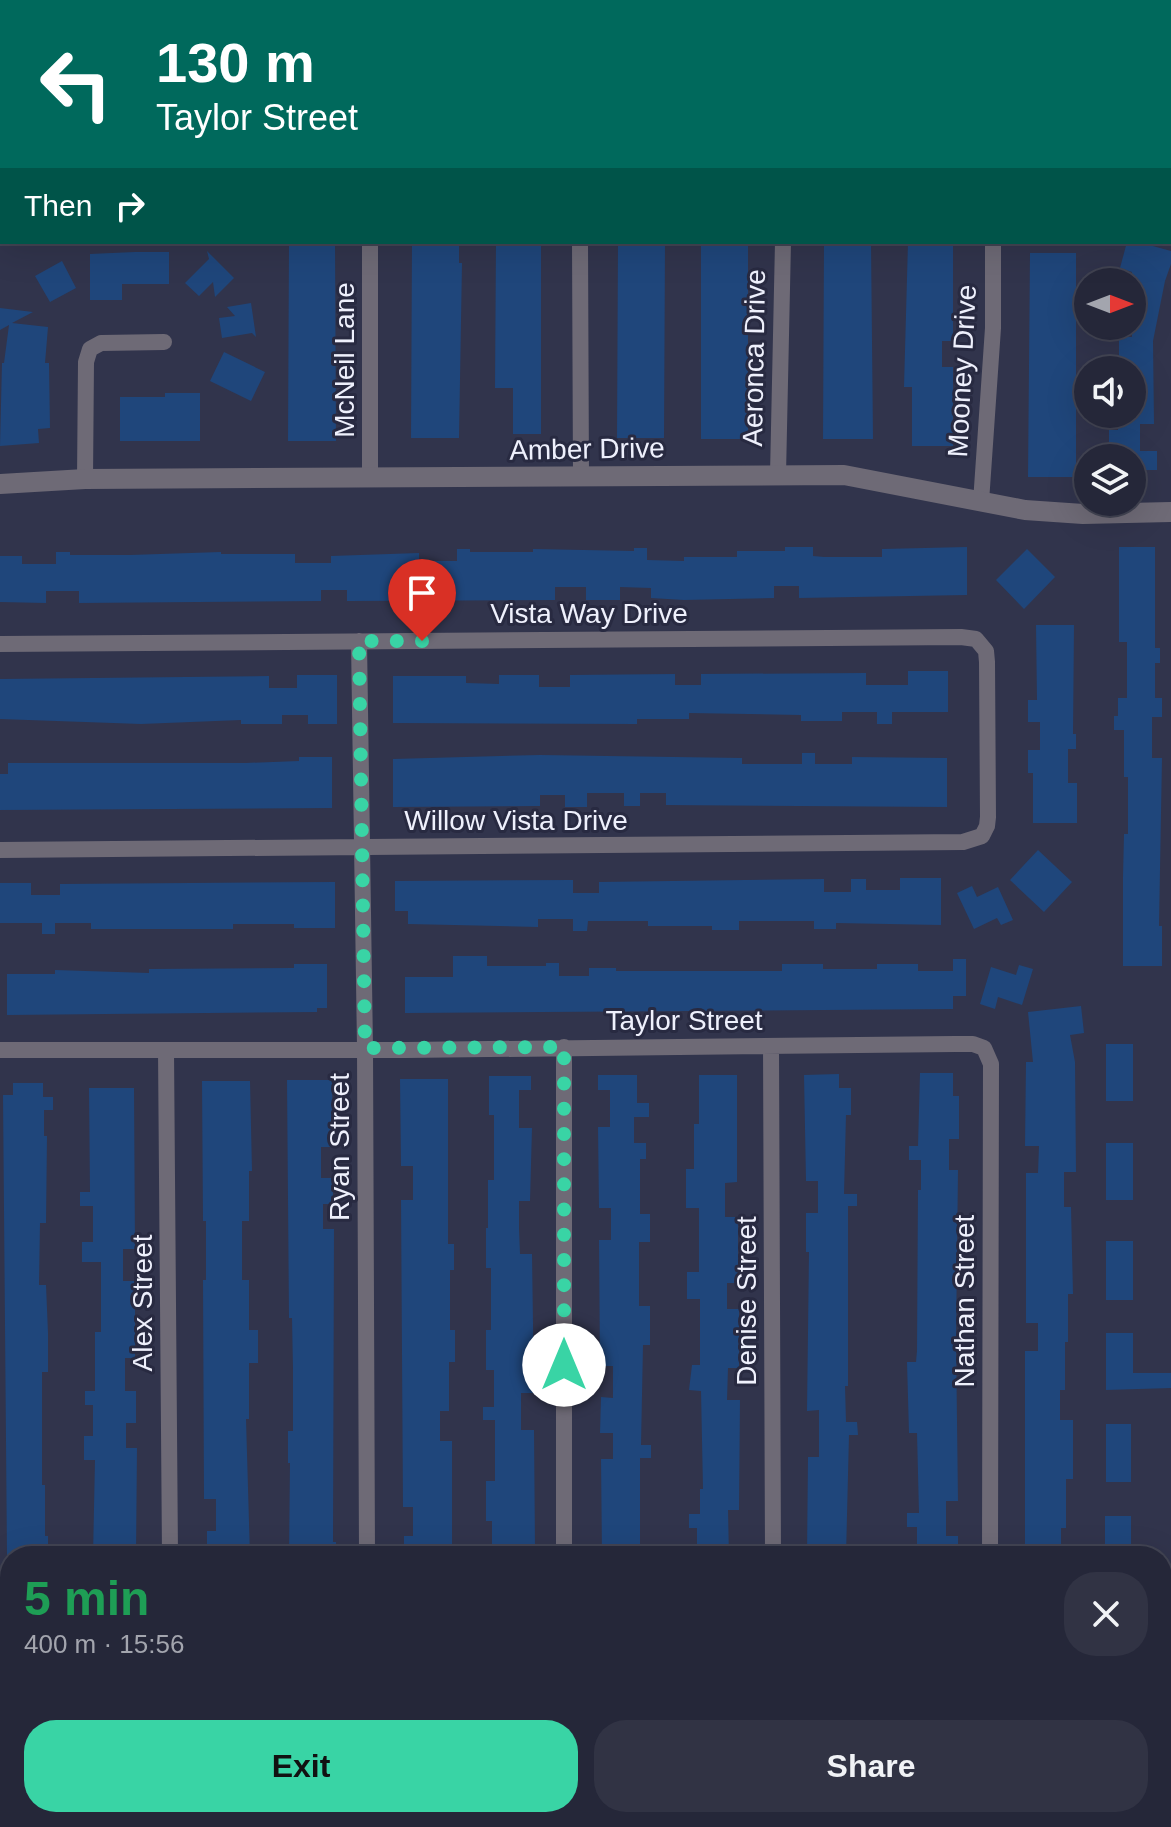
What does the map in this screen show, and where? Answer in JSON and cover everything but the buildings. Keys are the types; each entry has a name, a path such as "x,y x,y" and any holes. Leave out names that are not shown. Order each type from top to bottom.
{"street":[{"name":"McNeil Lane","path":"370,244 370,479"},
{"path":"580,244 581,477"},
{"name":"Aeronca Drive","path":"778,475 783,244"},
{"name":"Mooney Drive","path":"981,502 993,328 993,244"},
{"path":"85,479 86,362 90,349 101,343 164,342"},
{"name":"Amber Drive","path":"0,484 85,479 844,475 1025,510 1083,514 1171,512"},
{"name":"Vista Way Drive","path":"0,644 976,639 986,651 987,662 988,817 982,836"},
{"name":"Ryan Street","path":"359,641 365,1048 367,1546"},
{"name":"Willow Vista Drive","path":"0,850 963,842 982,836"},
{"name":"Taylor Street","path":"0,1050 973,1044 984,1048"},
{"name":"Denise Street","path":"771,1046 773,1546"},
{"path":"564,1047 564,1546"},
{"name":"Nathan Street","path":"984,1048 991,1064 990,1546"},
{"name":"Alex Street","path":"166,1050 170,1546"}],"route":[{"path":"422,641 359,641 365,1048 564,1047 564,1365"}]}
